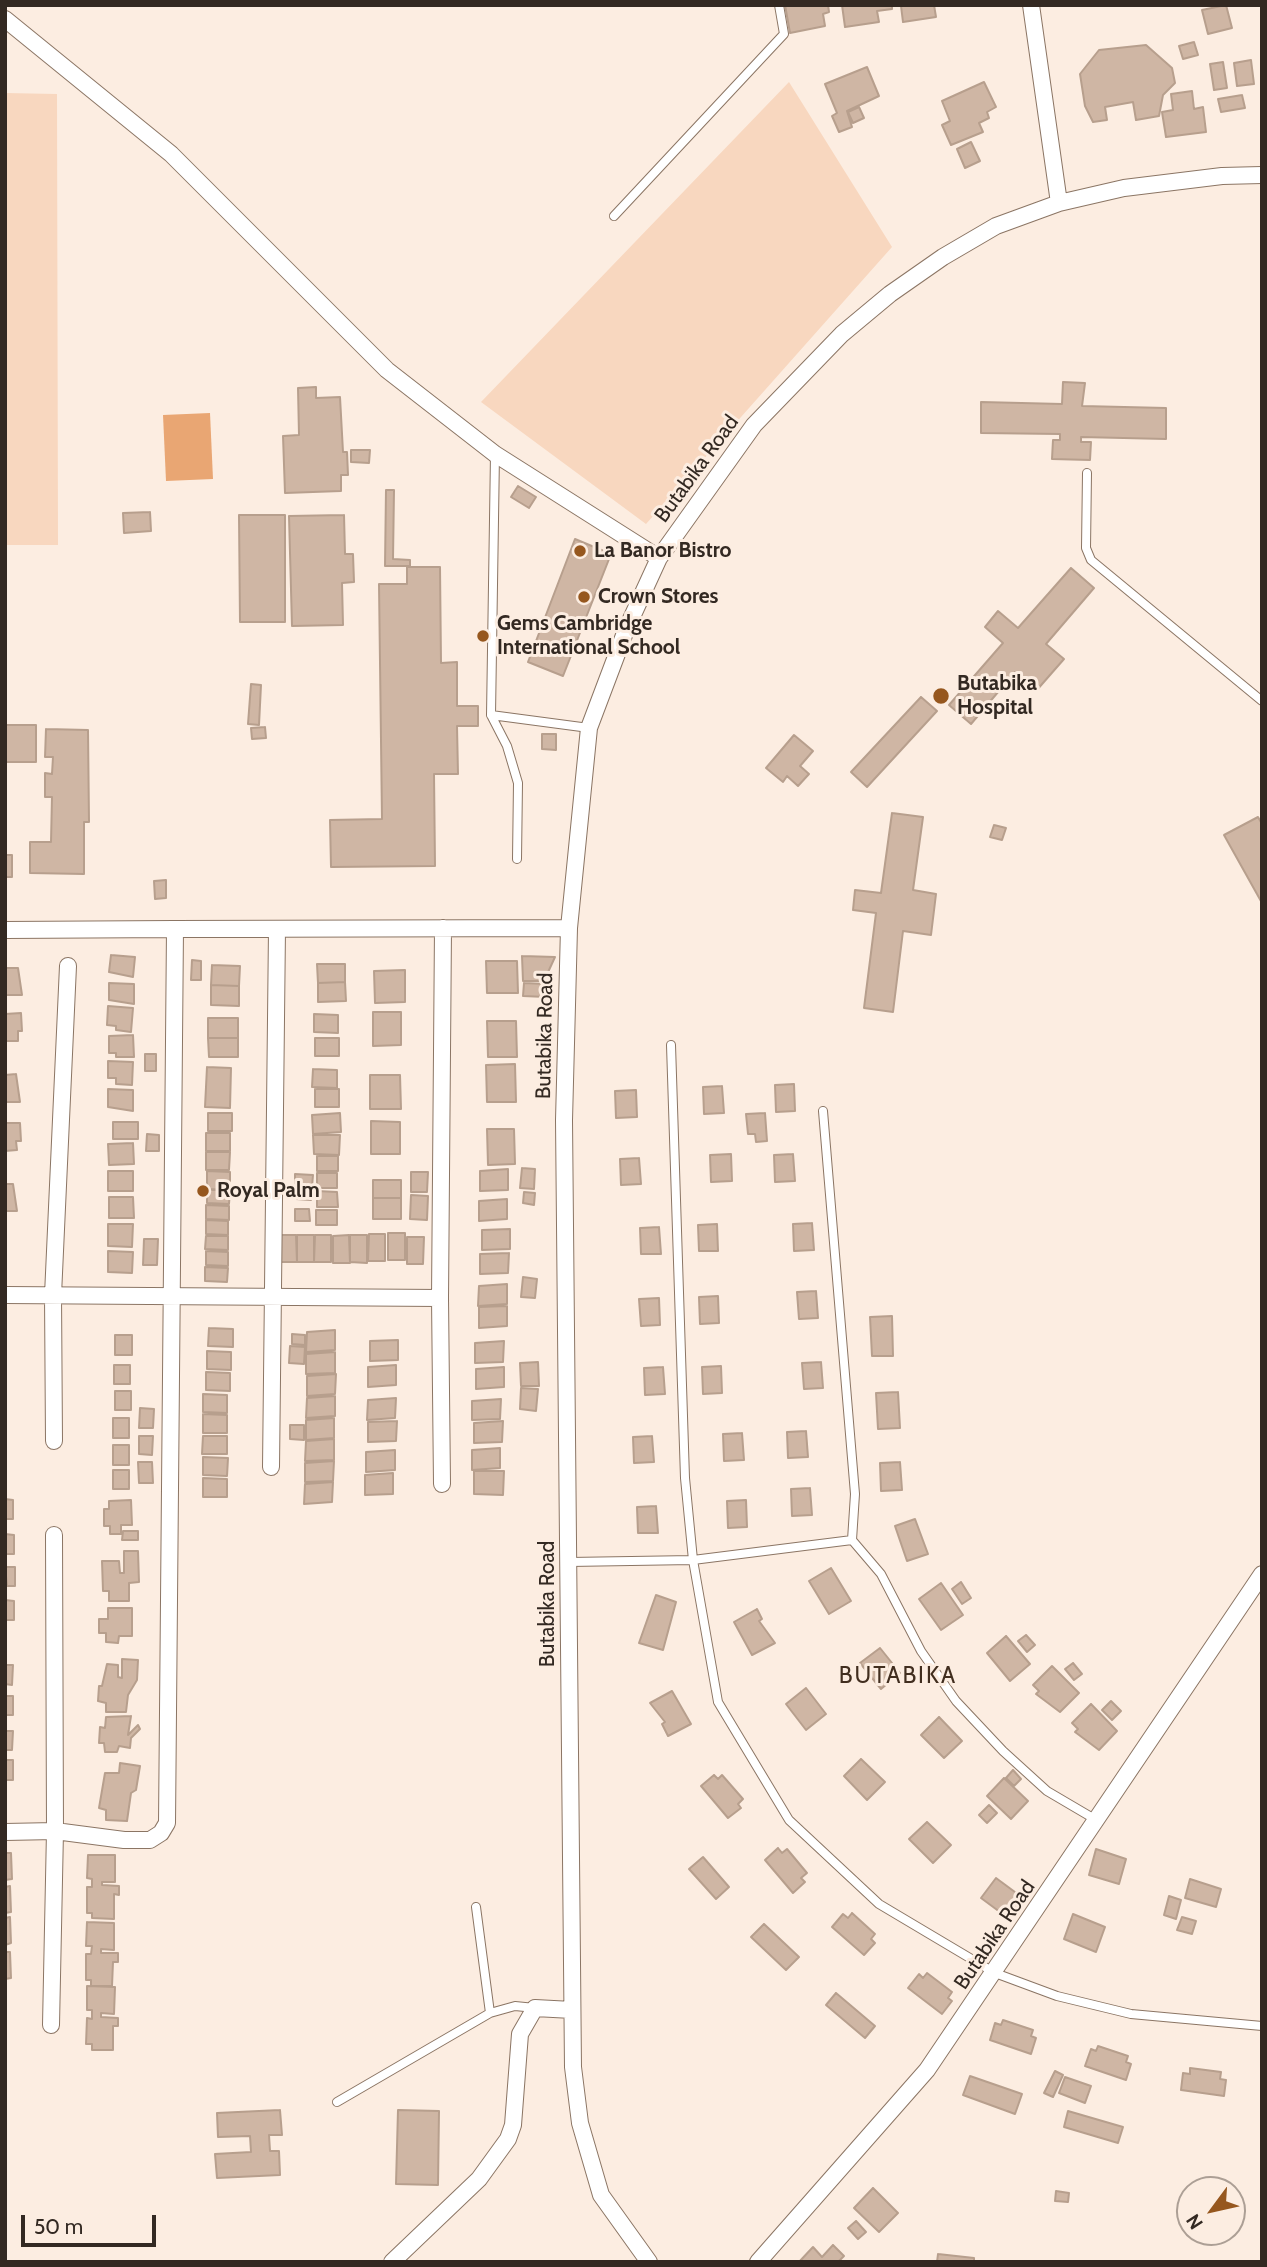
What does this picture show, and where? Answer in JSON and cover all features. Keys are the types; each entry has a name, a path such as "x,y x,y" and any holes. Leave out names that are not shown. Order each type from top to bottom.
{"street":[{"path":"1031,5 1059,203"},
{"path":"5,19 171,154 387,370 495,454 659,558"},
{"name":"Butabika Road","path":"649,2262 601,2195 580,2123 573,2067 564,1120 569,928 589,728 626,630 659,558 754,425 842,334 890,293 943,257 996,226 1059,203 1124,187 1222,176 1262,175"},
{"path":"442,1485 440,1298 443,928"},
{"path":"5,930 569,928"},
{"path":"5,1832 55,1831 124,1840 150,1840 161,1833 167,1823 175,929"},
{"path":"271,1467 277,929"},
{"path":"54,1441 53,1295 68,966"},
{"path":"5,1294 440,1298"},
{"path":"51,2025 55,1831 54,1535"},
{"name":"Butabika Road","path":"758,2262 928,2070 1262,1574"},
{"path":"392,2262 479,2179 504,2146 513,2125 520,2034 535,2008 572,2010"}],"lane":[{"path":"614,216 784,34 779,5"},
{"path":"495,454 491,715 507,746 518,783 517,859"},
{"path":"1087,472 1086,548 1091,560 1262,701"},
{"path":"491,715 589,728"},
{"path":"671,1045 685,1478 693,1560 718,1702 789,1820 879,1904 995,1973 1058,1996 1130,2014 1262,2026"},
{"path":"823,1111 855,1494 852,1540 881,1574 921,1651 956,1701 1003,1751 1047,1791 1098,1821"},
{"path":"569,1562 693,1560 852,1540"},
{"path":"476,1907 490,2013"},
{"path":"337,2102 490,2013 515,2006 535,2008"}],"shaded area":[{"path":"789,82 892,247 646,524 481,402"},
{"path":"5,93 57,94 58,545 5,545"},
{"path":"210,413 213,479 166,481 163,415"}],"building":[{"path":"785,5 828,5 829,12 823,14 825,26 790,33"},
{"path":"842,5 892,5 892,9 877,11 879,22 845,27"},
{"path":"897,5 934,5 936,17 903,22 901,6"},
{"path":"1226,5 1232,28 1208,34 1202,10"},
{"path":"1194,42 1198,55 1183,59 1179,46"},
{"path":"1146,45 1172,68 1175,83 1163,95 1159,116 1136,120 1133,102 1105,107 1107,120 1093,122 1085,106 1080,74 1099,50"},
{"path":"1251,60 1254,84 1237,86 1234,63"},
{"path":"1223,62 1227,88 1214,90 1210,64"},
{"path":"867,67 879,96 847,111 852,127 839,132 832,116 837,113 825,84"},
{"path":"984,82 996,107 987,112 989,118 979,123 983,132 951,145 942,125 950,121 942,101"},
{"path":"1192,91 1194,109 1203,107 1206,132 1166,137 1162,112 1173,110 1171,94"},
{"path":"1242,95 1245,108 1221,112 1218,99"},
{"path":"859,107 864,118 853,123 848,112"},
{"path":"971,142 980,161 965,168 957,149"},
{"path":"1063,382 1085,383 1082,406 1166,408 1166,439 1081,437 1081,442 1091,442 1090,460 1052,459 1053,440 1060,440 1060,434 981,433 981,402 1062,404"},
{"path":"316,387 316,398 340,397 343,452 347,452 348,475 341,475 341,491 285,493 283,436 299,435 298,388"},
{"path":"351,450 370,450 369,463 351,462"},
{"path":"518,486 536,497 529,508 511,497"},
{"path":"386,490 394,490 393,559 410,560 410,566 385,566"},
{"path":"150,512 151,531 124,533 123,513"},
{"path":"239,515 285,515 285,622 240,622"},
{"path":"344,515 345,554 353,554 354,582 342,583 343,625 292,626 289,516"},
{"path":"575,539 611,554 563,676 528,662"},
{"path":"407,567 440,567 441,663 457,662 457,706 478,706 478,726 457,726 458,774 434,774 435,866 331,867 330,820 382,819 379,584 407,584"},
{"path":"1071,568 1094,588 1046,644 1064,659 1036,691 1015,672 971,724 949,705 1003,643 985,627 998,611 1018,628"},
{"path":"251,684 261,685 259,725 248,724"},
{"path":"921,697 937,711 867,787 851,772"},
{"path":"5,725 36,725 36,762 5,762"},
{"path":"265,727 266,738 252,739 251,728"},
{"path":"46,729 88,730 89,822 84,822 84,874 30,873 30,842 51,842 52,797 45,797 45,773 52,774 53,757 45,757"},
{"path":"542,734 556,734 556,750 542,749"},
{"path":"794,735 813,751 800,766 809,774 798,786 787,776 783,782 766,768"},
{"path":"892,813 923,817 913,890 936,894 931,935 903,931 893,1012 864,1008 876,913 853,910 855,890 881,893"},
{"path":"1258,817 1262,824 1262,903 1224,835"},
{"path":"994,825 1006,828 1002,840 990,837"},
{"path":"5,855 12,855 12,877 5,877"},
{"path":"166,880 166,898 155,899 154,881"},
{"path":"111,955 135,957 133,977 109,972"},
{"path":"522,956 555,957 544,981 523,981"},
{"path":"192,960 201,961 201,980 191,980"},
{"path":"486,961 517,961 518,993 487,993"},
{"path":"317,964 345,964 345,982 318,983"},
{"path":"212,965 240,966 239,986 211,985"},
{"path":"5,968 18,968 22,995 5,995"},
{"path":"405,970 405,1002 375,1003 374,971"},
{"path":"345,982 346,1001 318,1002 318,983"},
{"path":"109,983 134,984 134,1004 109,1000"},
{"path":"524,983 546,984 546,997 523,996"},
{"path":"211,985 239,986 239,1006 211,1005"},
{"path":"108,1006 133,1008 131,1032 116,1030 116,1026 107,1025"},
{"path":"373,1012 401,1012 401,1045 373,1046"},
{"path":"21,1013 22,1031 18,1031 18,1041 5,1041 5,1014"},
{"path":"314,1014 338,1015 338,1033 314,1032"},
{"path":"208,1018 238,1018 238,1038 208,1038"},
{"path":"487,1021 516,1021 517,1057 488,1057"},
{"path":"133,1035 134,1057 116,1057 116,1053 109,1053 109,1036"},
{"path":"208,1038 238,1038 238,1057 209,1057"},
{"path":"315,1038 339,1038 339,1056 315,1056"},
{"path":"145,1054 156,1054 156,1071 145,1071"},
{"path":"108,1061 133,1062 132,1085 116,1084 116,1078 108,1078"},
{"path":"515,1064 516,1102 487,1102 486,1065"},
{"path":"207,1067 231,1068 230,1108 205,1107"},
{"path":"313,1069 337,1070 337,1088 312,1087"},
{"path":"16,1074 20,1102 5,1102 5,1075"},
{"path":"370,1075 400,1075 401,1109 370,1109"},
{"path":"794,1084 795,1111 776,1112 775,1085"},
{"path":"722,1086 724,1113 704,1114 703,1087"},
{"path":"108,1089 133,1090 133,1111 108,1107"},
{"path":"315,1089 339,1089 339,1107 315,1107"},
{"path":"636,1090 637,1117 616,1118 615,1091"},
{"path":"208,1113 232,1113 232,1131 208,1131"},
{"path":"340,1113 341,1132 313,1134 312,1115"},
{"path":"765,1113 767,1141 756,1142 755,1134 748,1134 746,1114"},
{"path":"371,1121 400,1122 400,1154 371,1154"},
{"path":"113,1122 138,1122 138,1139 113,1139"},
{"path":"5,1123 20,1123 21,1141 16,1141 17,1150 5,1151"},
{"path":"487,1129 514,1129 515,1164 488,1165"},
{"path":"206,1133 230,1133 230,1151 206,1151"},
{"path":"147,1134 159,1135 159,1151 146,1151"},
{"path":"313,1135 340,1135 339,1155 314,1154"},
{"path":"133,1143 134,1164 109,1165 108,1144"},
{"path":"206,1152 230,1152 229,1170 206,1170"},
{"path":"731,1154 732,1181 711,1182 710,1155"},
{"path":"793,1154 795,1181 775,1182 774,1155"},
{"path":"317,1156 338,1156 338,1171 317,1171"},
{"path":"639,1158 641,1184 621,1185 620,1159"},
{"path":"522,1168 535,1169 534,1189 520,1188"},
{"path":"508,1169 508,1190 480,1191 480,1171"},
{"path":"108,1171 133,1171 133,1191 108,1191"},
{"path":"207,1171 230,1172 230,1190 207,1189"},
{"path":"411,1172 428,1172 427,1192 411,1192"},
{"path":"317,1173 337,1173 337,1188 317,1188"},
{"path":"295,1174 313,1175 312,1187 295,1186"},
{"path":"373,1180 401,1180 401,1198 373,1198"},
{"path":"5,1184 13,1184 17,1211 5,1211"},
{"path":"296,1188 311,1189 311,1200 296,1199"},
{"path":"207,1190 230,1190 229,1204 207,1203"},
{"path":"317,1191 337,1192 338,1207 317,1207"},
{"path":"524,1192 535,1193 534,1205 523,1203"},
{"path":"411,1195 428,1196 427,1220 410,1219"},
{"path":"109,1197 133,1197 134,1218 109,1218"},
{"path":"373,1198 401,1198 401,1219 373,1219"},
{"path":"507,1199 507,1219 479,1221 479,1201"},
{"path":"206,1205 229,1206 229,1220 206,1219"},
{"path":"295,1209 309,1209 310,1221 295,1221"},
{"path":"316,1210 337,1210 337,1225 316,1225"},
{"path":"206,1220 228,1221 228,1235 206,1234"},
{"path":"812,1223 814,1250 794,1251 793,1224"},
{"path":"108,1224 133,1224 132,1247 108,1246"},
{"path":"717,1224 718,1251 699,1251 698,1225"},
{"path":"659,1227 661,1254 641,1254 640,1228"},
{"path":"510,1229 510,1249 482,1250 482,1230"},
{"path":"388,1233 405,1233 405,1260 388,1260"},
{"path":"369,1234 385,1234 385,1261 368,1261"},
{"path":"280,1235 296,1235 297,1262 280,1262"},
{"path":"297,1235 314,1235 314,1262 297,1262"},
{"path":"315,1235 331,1235 331,1262 314,1262"},
{"path":"349,1235 350,1263 333,1263 333,1236"},
{"path":"350,1235 367,1235 367,1263 350,1262"},
{"path":"206,1236 228,1236 228,1250 205,1249"},
{"path":"407,1237 424,1237 423,1264 407,1264"},
{"path":"144,1239 158,1239 157,1265 143,1265"},
{"path":"108,1251 133,1252 132,1273 108,1272"},
{"path":"206,1251 228,1252 228,1266 206,1265"},
{"path":"509,1253 508,1273 480,1274 480,1254"},
{"path":"205,1267 228,1268 227,1282 205,1281"},
{"path":"523,1277 537,1279 535,1298 521,1297"},
{"path":"507,1284 507,1304 478,1306 479,1286"},
{"path":"816,1291 818,1318 799,1319 797,1292"},
{"path":"718,1296 719,1323 700,1324 699,1297"},
{"path":"659,1298 660,1325 641,1326 639,1299"},
{"path":"507,1306 507,1326 479,1328 479,1307"},
{"path":"892,1316 893,1356 872,1356 870,1317"},
{"path":"209,1328 233,1329 233,1347 208,1346"},
{"path":"335,1330 335,1350 306,1352 307,1332"},
{"path":"292,1334 305,1335 305,1345 292,1344"},
{"path":"115,1335 132,1335 132,1355 115,1355"},
{"path":"398,1340 398,1360 370,1361 370,1341"},
{"path":"504,1341 503,1362 475,1363 475,1343"},
{"path":"290,1346 305,1347 304,1364 289,1363"},
{"path":"207,1351 231,1352 231,1370 207,1369"},
{"path":"335,1352 335,1373 306,1374 306,1354"},
{"path":"538,1362 539,1386 521,1386 520,1363"},
{"path":"821,1362 823,1388 804,1389 802,1363"},
{"path":"114,1365 130,1365 130,1384 114,1384"},
{"path":"396,1365 396,1385 368,1387 368,1367"},
{"path":"721,1366 722,1393 703,1394 702,1367"},
{"path":"504,1367 504,1387 476,1389 476,1369"},
{"path":"663,1367 665,1394 645,1395 644,1368"},
{"path":"206,1372 230,1373 230,1391 206,1390"},
{"path":"336,1374 335,1394 307,1396 307,1376"},
{"path":"521,1388 538,1389 536,1411 520,1409"},
{"path":"115,1391 131,1391 131,1410 115,1410"},
{"path":"898,1392 900,1428 878,1429 876,1393"},
{"path":"203,1394 227,1395 227,1413 203,1412"},
{"path":"335,1396 335,1416 306,1418 307,1398"},
{"path":"396,1398 395,1418 367,1420 368,1400"},
{"path":"501,1399 500,1419 472,1420 472,1401"},
{"path":"140,1408 154,1409 153,1428 139,1428"},
{"path":"203,1414 227,1415 227,1433 203,1433"},
{"path":"113,1418 129,1418 129,1438 113,1438"},
{"path":"334,1418 334,1438 306,1440 306,1420"},
{"path":"397,1421 396,1441 368,1442 368,1422"},
{"path":"503,1421 502,1442 474,1443 474,1423"},
{"path":"290,1425 304,1425 304,1440 290,1439"},
{"path":"806,1431 808,1457 788,1458 787,1432"},
{"path":"742,1433 744,1460 724,1461 723,1434"},
{"path":"139,1436 153,1436 152,1455 139,1454"},
{"path":"203,1436 227,1436 227,1454 202,1454"},
{"path":"652,1436 654,1462 634,1463 633,1437"},
{"path":"334,1439 334,1460 305,1461 306,1441"},
{"path":"113,1445 129,1445 129,1465 113,1465"},
{"path":"500,1448 500,1468 472,1470 472,1450"},
{"path":"395,1450 395,1470 366,1472 366,1452"},
{"path":"203,1457 228,1458 227,1476 203,1475"},
{"path":"334,1461 333,1481 305,1482 305,1463"},
{"path":"138,1462 152,1462 153,1483 139,1483"},
{"path":"900,1462 902,1490 881,1491 880,1463"},
{"path":"113,1470 129,1470 129,1489 113,1489"},
{"path":"474,1471 504,1471 503,1495 474,1494"},
{"path":"393,1473 393,1494 365,1495 365,1475"},
{"path":"203,1478 227,1479 227,1497 203,1497"},
{"path":"333,1482 332,1502 304,1504 305,1484"},
{"path":"810,1488 812,1515 792,1516 791,1489"},
{"path":"5,1499 13,1500 13,1519 5,1519"},
{"path":"131,1500 132,1525 121,1525 121,1534 110,1534 110,1526 104,1526 104,1509 109,1509 109,1501"},
{"path":"746,1500 747,1527 728,1528 727,1501"},
{"path":"656,1506 658,1533 638,1533 637,1507"},
{"path":"915,1519 928,1554 907,1561 895,1526"},
{"path":"123,1531 138,1531 138,1540 122,1540"},
{"path":"5,1534 14,1535 14,1554 6,1554"},
{"path":"124,1551 138,1551 139,1582 129,1583 129,1601 109,1601 109,1591 103,1591 102,1561 119,1561 120,1573 124,1573"},
{"path":"5,1567 15,1567 15,1586 7,1586"},
{"path":"831,1568 851,1601 829,1614 809,1581"},
{"path":"961,1582 971,1598 962,1604 952,1589"},
{"path":"941,1583 963,1615 941,1630 919,1599"},
{"path":"656,1595 676,1602 663,1650 639,1643"},
{"path":"5,1600 14,1601 14,1620 6,1620"},
{"path":"108,1608 132,1608 132,1636 119,1636 118,1643 106,1642 106,1633 99,1633 99,1619 108,1619"},
{"path":"757,1609 762,1619 759,1621 775,1643 752,1655 734,1622"},
{"path":"1026,1635 1035,1645 1027,1652 1018,1641"},
{"path":"1006,1636 1030,1664 1010,1681 987,1653"},
{"path":"880,1648 900,1673 881,1689 860,1663"},
{"path":"122,1659 138,1660 137,1680 128,1695 126,1712 106,1712 106,1703 98,1701 99,1686 102,1686 107,1664 118,1665 118,1677 122,1678"},
{"path":"1073,1663 1082,1674 1074,1680 1065,1669"},
{"path":"5,1665 13,1665 12,1685 5,1684"},
{"path":"1052,1666 1079,1693 1060,1712 1036,1694 1039,1691 1033,1685"},
{"path":"806,1688 826,1714 806,1730 786,1704"},
{"path":"672,1691 691,1724 668,1736 662,1724 665,1722 650,1703"},
{"path":"5,1696 13,1696 13,1715 5,1715"},
{"path":"1111,1701 1121,1711 1112,1720 1102,1710"},
{"path":"1091,1704 1117,1731 1099,1750 1075,1732 1078,1729 1072,1723"},
{"path":"131,1716 128,1735 138,1725 140,1729 131,1738 130,1748 119,1746 117,1752 105,1752 104,1743 99,1743 100,1727 105,1728 106,1717"},
{"path":"939,1717 962,1741 944,1758 921,1735"},
{"path":"5,1731 13,1731 12,1750 5,1750"},
{"path":"861,1759 885,1782 867,1800 844,1776"},
{"path":"5,1760 13,1760 13,1780 5,1780"},
{"path":"120,1763 140,1766 136,1790 131,1793 127,1821 106,1820 106,1810 99,1808 105,1773 119,1773"},
{"path":"1013,1770 1021,1779 1014,1786 1006,1778"},
{"path":"714,1775 718,1779 722,1775 743,1799 738,1804 741,1808 728,1818 701,1786"},
{"path":"1004,1778 1028,1801 1011,1819 987,1796"},
{"path":"989,1805 997,1813 987,1823 979,1815"},
{"path":"927,1822 951,1845 933,1863 909,1839"},
{"path":"778,1848 782,1853 787,1849 807,1873 801,1878 805,1882 793,1893 765,1860"},
{"path":"1096,1849 1126,1859 1119,1884 1089,1875"},
{"path":"5,1853 11,1853 12,1879 5,1880"},
{"path":"88,1855 115,1855 115,1882 102,1882 102,1885 119,1886 119,1895 114,1894 114,1919 92,1918 92,1913 87,1913 87,1887 92,1887 92,1879 87,1878"},
{"path":"703,1857 729,1887 716,1899 689,1869"},
{"path":"996,1878 1023,1898 1008,1918 981,1898"},
{"path":"1190,1879 1221,1889 1216,1907 1185,1898"},
{"path":"10,1886 11,1912 5,1913 5,1887"},
{"path":"1169,1896 1181,1900 1176,1919 1164,1915"},
{"path":"852,1913 875,1934 871,1939 875,1943 864,1955 832,1927 843,1914 848,1918"},
{"path":"1073,1914 1105,1927 1096,1952 1064,1939"},
{"path":"10,1917 11,1943 5,1945 5,1918"},
{"path":"1182,1917 1196,1921 1192,1934 1177,1930"},
{"path":"87,1922 114,1923 114,1950 101,1949 101,1953 118,1953 118,1962 113,1962 112,1986 91,1986 91,1980 86,1980 86,1954 91,1954 92,1946 86,1946"},
{"path":"764,1924 799,1957 786,1970 751,1937"},
{"path":"5,1952 10,1952 11,1978 5,1979"},
{"path":"927,1973 952,1992 948,1998 952,2001 942,2014 908,1988 919,1974 923,1978"},
{"path":"87,1986 115,1987 114,2014 101,2013 101,2017 118,2018 118,2026 113,2026 113,2050 92,2050 92,2044 86,2044 87,2018 92,2019 92,2010 87,2010"},
{"path":"836,1993 875,2026 865,2038 826,2005"},
{"path":"1003,2020 1033,2030 1031,2036 1036,2038 1031,2054 990,2040 995,2023 1001,2025"},
{"path":"1098,2046 1128,2056 1126,2062 1131,2064 1126,2080 1085,2066 1091,2049 1096,2051"},
{"path":"1190,2068 1221,2072 1220,2079 1226,2080 1224,2096 1181,2090 1183,2073 1190,2074"},
{"path":"1055,2071 1063,2075 1053,2097 1044,2093"},
{"path":"970,2076 1022,2094 1015,2114 963,2095"},
{"path":"1065,2077 1091,2086 1085,2103 1059,2093"},
{"path":"280,2110 282,2135 269,2135 270,2151 279,2151 280,2175 217,2178 215,2154 251,2152 250,2136 218,2137 217,2113"},
{"path":"398,2110 439,2111 438,2185 396,2184"},
{"path":"1068,2111 1123,2127 1118,2143 1064,2127"},
{"path":"873,2188 898,2213 879,2232 854,2208"},
{"path":"1056,2191 1069,2193 1068,2202 1055,2201"},
{"path":"856,2221 866,2232 858,2239 848,2228"},
{"path":"833,2245 844,2256 838,2262 799,2262 813,2247 822,2257"},
{"path":"938,2254 974,2258 974,2262 937,2262"}],"place":[{"name":"La Banor Bistro","path":"580,551"},
{"name":"Crown Stores","path":"584,597"},
{"name":"Gems Cambridge International School","path":"483,636"},
{"name":"Butabika Hospital","path":"941,696"},
{"name":"Royal Palm","path":"203,1191"}],"district":[{"name":"BUTABIKA","path":"898,1676"}]}
